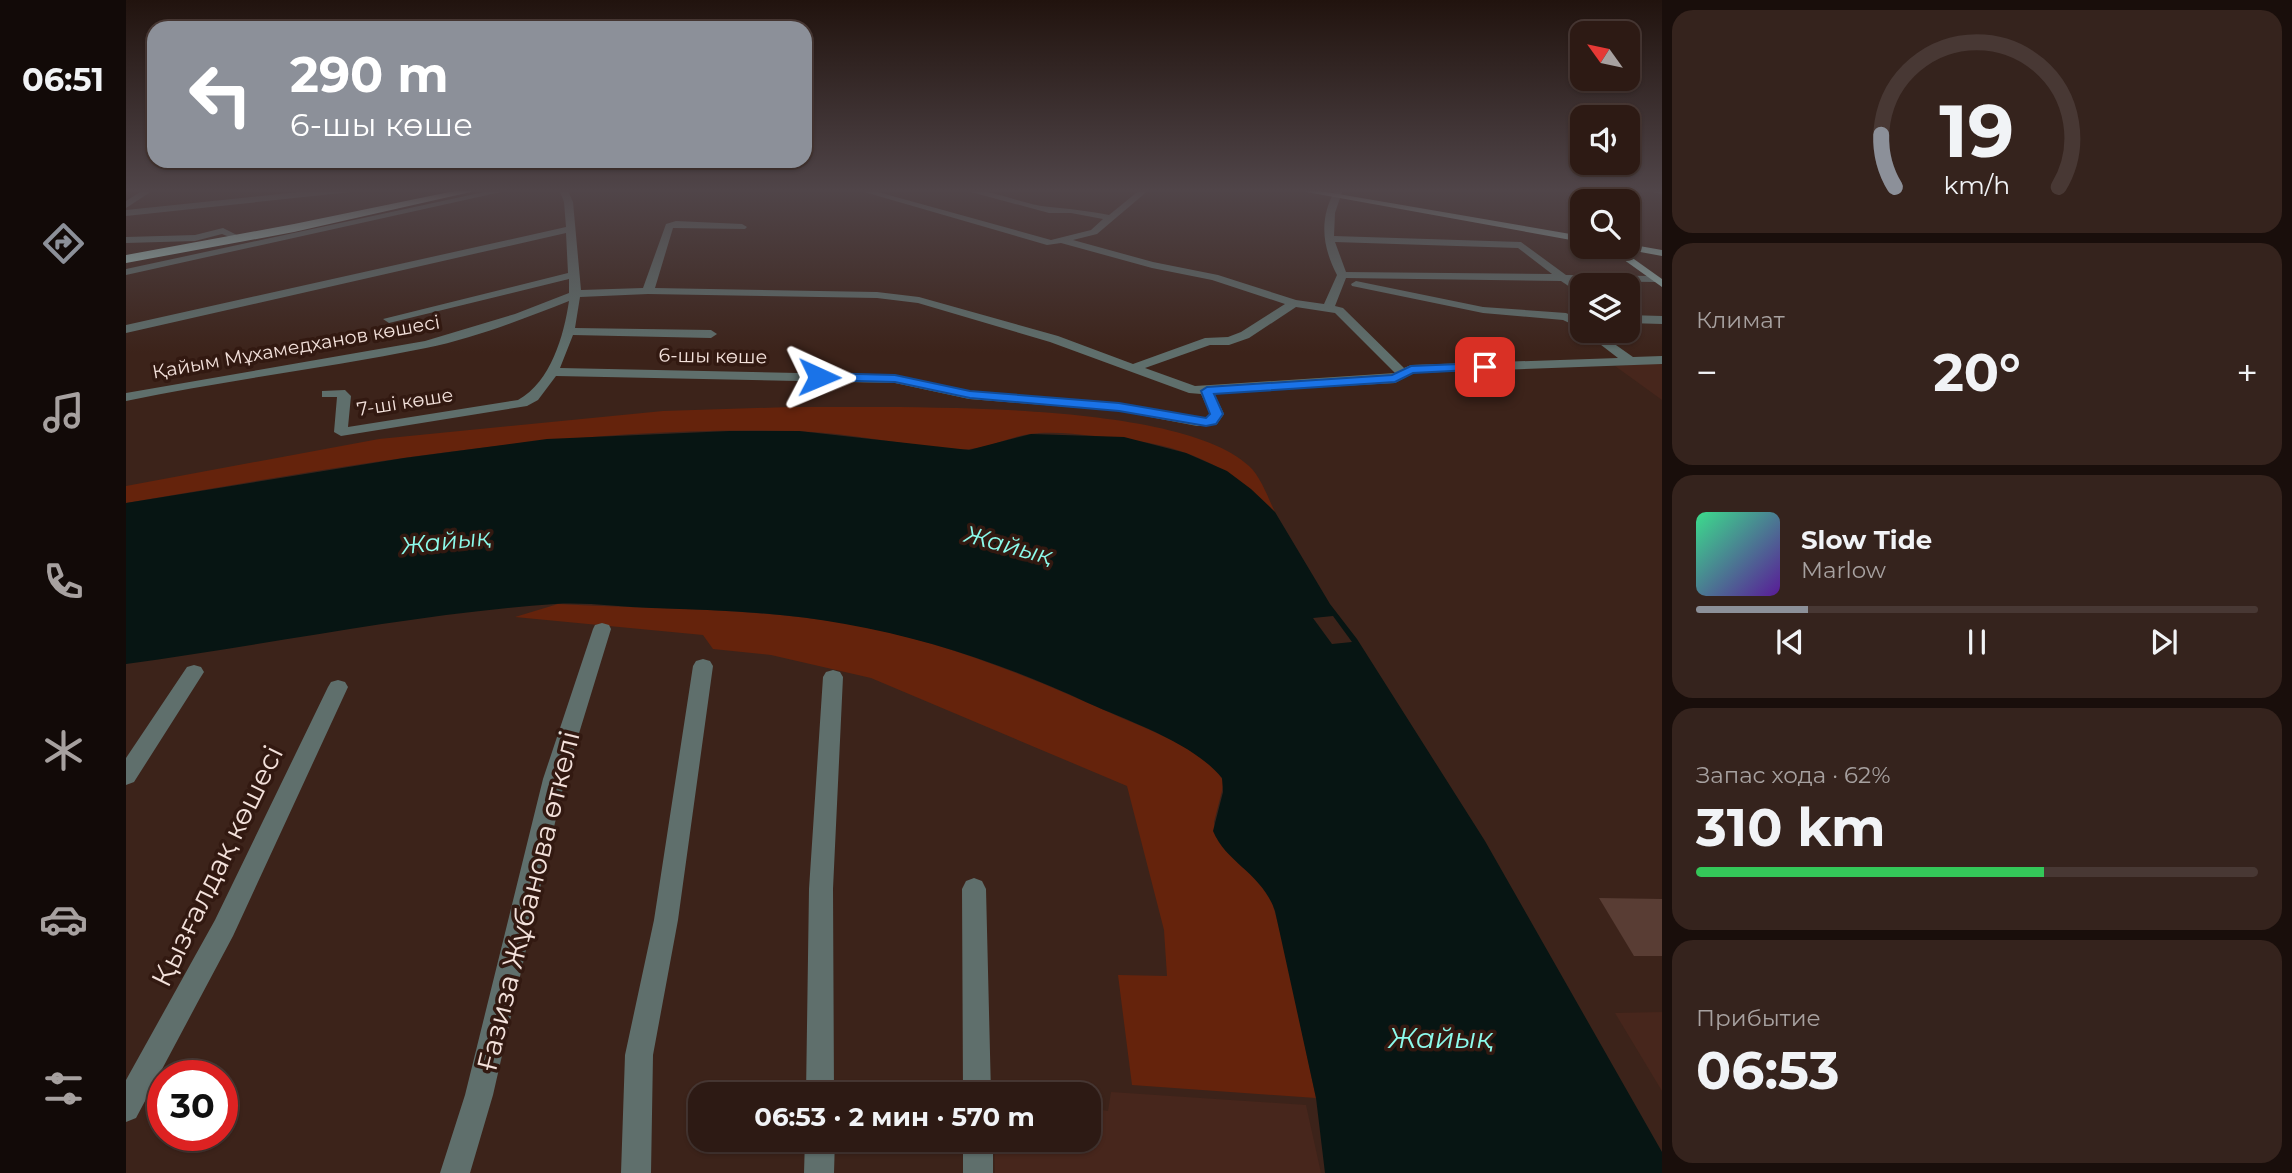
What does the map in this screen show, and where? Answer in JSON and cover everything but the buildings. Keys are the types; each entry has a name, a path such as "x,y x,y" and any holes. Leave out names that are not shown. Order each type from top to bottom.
{"highway":[{"path":"126,256 185,244"},
{"path":"126,256 200,244"}],"main road":[{"path":"1640,248 1662,250"},
{"path":"1637,259 1659,282"}],"street":[{"path":"126,272 266,244"},
{"path":"126,329 505,244"},
{"path":"553,372 568,331 576,293 572,275 571,244"},
{"path":"648,291 663,244"},
{"path":"1074,244 1152,265 1214,277 1294,303 1341,311 1403,374"},
{"path":"1328,308 1341,278 1329,244"},
{"path":"1480,244 1521,245 1570,283"},
{"path":"388,319 572,275"},
{"path":"1341,278 1564,278 1659,282"},
{"path":"1341,278 1483,310 1570,319"},
{"name":"Қайым Мұхамедханов көшесi","path":"126,397 163,388 427,344 519,316 576,293 648,291 863,294 919,300 1054,339 1182,387 1207,391 1395,379 1411,369 1662,360"},
{"path":"1133,368 1209,341 1229,341 1245,335 1294,303"},
{"path":"1640,319 1662,320"},
{"path":"568,331 710,334"},
{"path":"1606,343 1630,361"},
{"name":"6-шы көше","path":"553,372 895,379 970,395 1119,407 1197,422 1212,421 1217,414 1207,391"},
{"name":"7-шi көше","path":"327,394 340,393 344,396 341,432 528,401 553,372"},
{"name":"Ғазиза Жұбанова өткелі","path":"455,1173 479,1095 554,779 602,629"},
{"path":"636,1173 639,1055 666,920 702,666"},
{"path":"126,776 194,672"},
{"path":"820,1082 821,888 833,677"},
{"name":"Қызғалдақ көшесі","path":"126,1108 224,928 338,687"},
{"path":"974,889 977,1082"},
{"path":"819,1173 820,1152"},
{"path":"978,1152 978,1173"}],"shaded area":[{"path":"1662,363 1662,400 1615,366"},
{"path":"790,407 1030,411 1161,428 1213,444 1249,466 1261,482 1275,512 1255,493 1214,465 1171,448 1123,439 1054,433 1030,434 984,447 965,449 796,431 627,434 460,450 126,503 126,486 379,439 663,411"},
{"path":"558,604 773,614 880,630 952,650 1021,675 1150,730 1194,753 1217,772 1224,783 1214,822 1216,837 1257,879 1271,898 1316,1098 1132,1085 1118,975 1167,976 1164,930 1127,786 871,678 771,655 713,649 703,635 515,617"},
{"path":"1662,1012 1662,1091 1615,1013"},
{"path":"1111,1092 1306,1105 1321,1173 995,1173 994,1152 1101,1152 1101,1110 1108,1111"}],"water":[{"name":"Жайық","path":"730,431 799,431 969,450 1031,434 1124,437 1186,453 1227,471 1251,489 1275,512 1330,604 1357,639 1485,841 1662,1152 1662,1173 1325,1173 1316,1098 1275,911 1262,887 1226,852 1213,831 1223,792 1222,778 1194,754 1160,734 1030,678 939,646 877,630 773,614 567,604 394,622 126,664 126,503 404,458 547,439"}],"pier":[{"path":"1333,616 1352,642 1332,644 1313,618"}],"route":[{"path":"819,377 895,379 970,395 1119,407 1206,422 1215,419 1217,414 1207,391 1395,379 1411,369 1485,367"}]}
